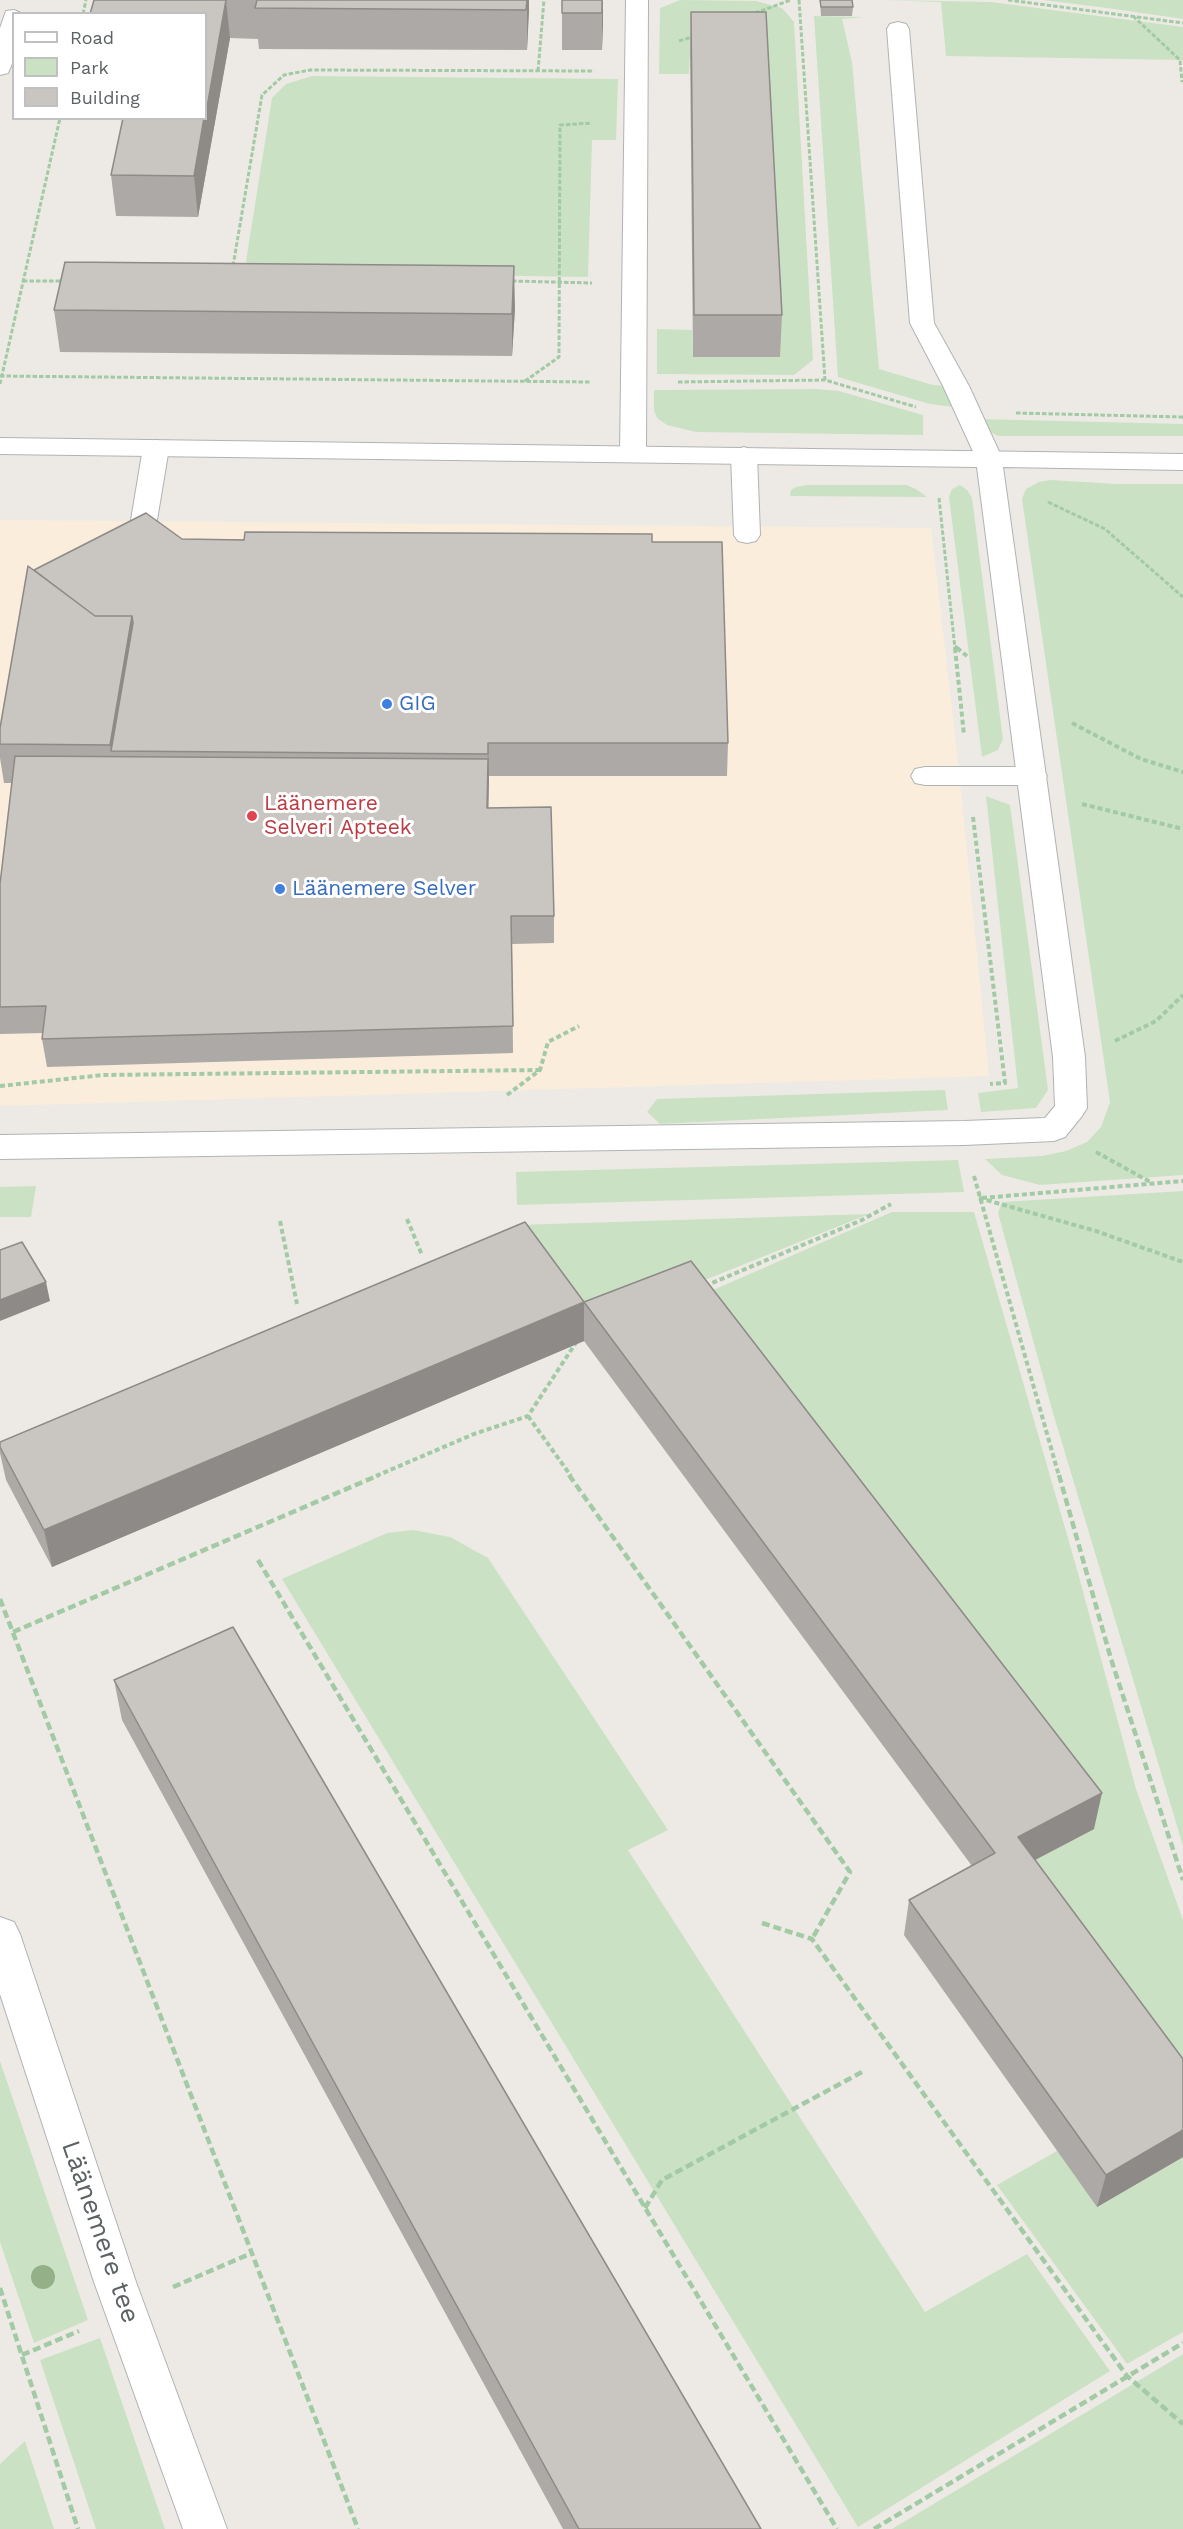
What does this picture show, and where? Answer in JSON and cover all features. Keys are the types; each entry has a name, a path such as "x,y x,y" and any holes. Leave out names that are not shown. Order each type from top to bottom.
{"street":[{"path":"633,453 637,0"},
{"path":"0,68 12,23"},
{"path":"0,1147 964,1133 1054,1129 1071,1108 1070,1057 989,458 956,386 922,323 898,29"},
{"path":"0,446 1183,462"},
{"path":"142,532 156,448"},
{"path":"744,455 747,535"},
{"path":"925,776 969,776 1034,784"},
{"name":"Läänemere tee","path":"0,1934 118,2291 205,2529"}],"path":[{"path":"538,71 544,0"},
{"path":"747,16 791,0"},
{"path":"1008,0 1183,22"},
{"path":"1132,15 1180,60 1182,82"},
{"path":"232,269 262,95 284,75 310,70 538,71 637,64 703,33"},
{"path":"1180,60 1183,56"},
{"path":"0,384 60,120"},
{"path":"525,381 559,357 560,125 636,121"},
{"path":"23,281 69,281"},
{"path":"512,281 634,285"},
{"path":"1,376 633,382 825,380"},
{"path":"932,457 940,507 1005,1083 985,1085"},
{"path":"989,458 1049,503 1105,529 1183,597"},
{"path":"1034,784 1183,829"},
{"path":"1070,1057 1119,1040 1156,1021 1183,995"},
{"path":"500,1100 540,1070 548,1042 579,1026"},
{"path":"0,1086 103,1075 540,1070"},
{"path":"1054,1129 1153,1183"},
{"path":"964,1133 979,1198 1111,1659 1183,1880"},
{"path":"979,1198 1183,1181"},
{"path":"979,1198 1096,1231 1183,1262"},
{"path":"699,1289 862,1220 891,1204"},
{"path":"407,1220 422,1255"},
{"path":"280,1221 297,1304"},
{"path":"13,1632 474,1434 528,1416 578,1340"},
{"path":"528,1416 850,1872 812,1939"},
{"path":"258,1560 837,2529"},
{"path":"0,1599 358,2529"},
{"path":"762,1923 812,1939 1126,2376 1183,2424"},
{"path":"645,2209 662,2181 862,2072"},
{"path":"169,2288 252,2253"},
{"path":"0,2288 78,2529"},
{"path":"22,2355 83,2330"},
{"path":"874,2529 1183,2343"}],"shaded area":[{"path":"0,520 931,528 958,761 989,1076 0,1106"}],"green space":[{"path":"680,0 756,1 782,8 794,22 813,360 794,375 657,374 657,329 692,330 693,357 779,357 690,52 689,74 659,74 660,8"},
{"path":"882,0 991,2 1183,27 1183,60 946,56 941,2"},
{"path":"1043,0 1183,0 1183,19 1107,8"},
{"path":"814,16 865,17 842,19 852,62 879,369 933,385 947,386 953,407 930,404 838,377"},
{"path":"312,76 618,79 616,140 592,140 588,277 253,272 246,261 272,98 286,84"},
{"path":"817,389 839,391 923,415 923,435 696,432 667,425 657,418 654,410 654,390"},
{"path":"978,419 1183,424 1183,436 998,436 983,428"},
{"path":"1050,480 1117,484 1183,484 1183,1175 1040,1185 1002,1175 985,1159 1042,1156 1066,1151 1087,1142 1101,1127 1110,1102 1022,499 1026,489 1039,482"},
{"path":"807,485 906,485 927,497 790,496 791,490"},
{"path":"960,485 972,498 1003,739 998,750 982,757 949,497 952,489"},
{"path":"986,796 1010,805 1048,1090 1036,1108 981,1112 978,1093 1018,1088"},
{"path":"945,1090 948,1110 660,1124 647,1112 657,1099"},
{"path":"958,1160 964,1192 517,1205 516,1172"},
{"path":"36,1186 31,1217 0,1217 0,1187"},
{"path":"1183,1191 1183,1846 1053,1413 998,1213 1002,1202"},
{"path":"892,1212 974,1212 1078,1573 1136,1789 1183,1920 1183,2107 690,1300"},
{"path":"869,1214 578,1331 518,1225"},
{"path":"413,1530 450,1537 488,1558 668,1830 628,1850 925,2312 1027,2254 1110,2371 858,2527 282,1579 387,1533"},
{"path":"0,2061 88,2320 34,2343 0,2242"},
{"path":"1057,2151 1183,2157 1183,2332 1127,2364 997,2185"},
{"path":"100,2338 165,2529 96,2529 40,2360"},
{"path":"1183,2354 1183,2529 892,2529"},
{"path":"25,2441 54,2529 0,2529 0,2464"}],"building":[{"path":"94,0 226,0 207,107 207,12 91,12"},
{"path":"257,0 527,0 526,10 255,8"},
{"path":"562,0 602,0 602,13 562,13"},
{"path":"820,0 852,0 853,7 821,7"},
{"path":"691,12 766,12 782,315 694,315"},
{"path":"123,120 204,120 194,176 111,175"},
{"path":"65,262 514,266 512,314 54,310"},
{"path":"146,513 182,539 244,540 245,532 652,534 652,542 722,542 728,743 488,743 488,754 111,751 133,623 132,616 95,616 34,570"},
{"path":"28,566 95,616 132,616 110,745 0,744 0,728"},
{"name":"Läänemere Selver","path":"15,756 488,759 487,808 551,807 554,916 511,916 513,1026 42,1039 46,1006 0,1007 0,884"},
{"path":"525,1222 584,1302 44,1530 0,1447 0,1442"},
{"path":"22,1242 46,1282 0,1300 0,1250"},
{"path":"691,1261 1102,1793 1018,1837 1183,2059 1183,2130 1106,2175 909,1900 995,1853 584,1302"},
{"path":"233,1627 761,2529 579,2529 114,1680"}],"place":[{"name":"GIG","path":"387,704"},
{"name":"Läänemere Selveri Apteek","path":"252,816"},
{"name":"Läänemere Selver","path":"280,889"}]}
